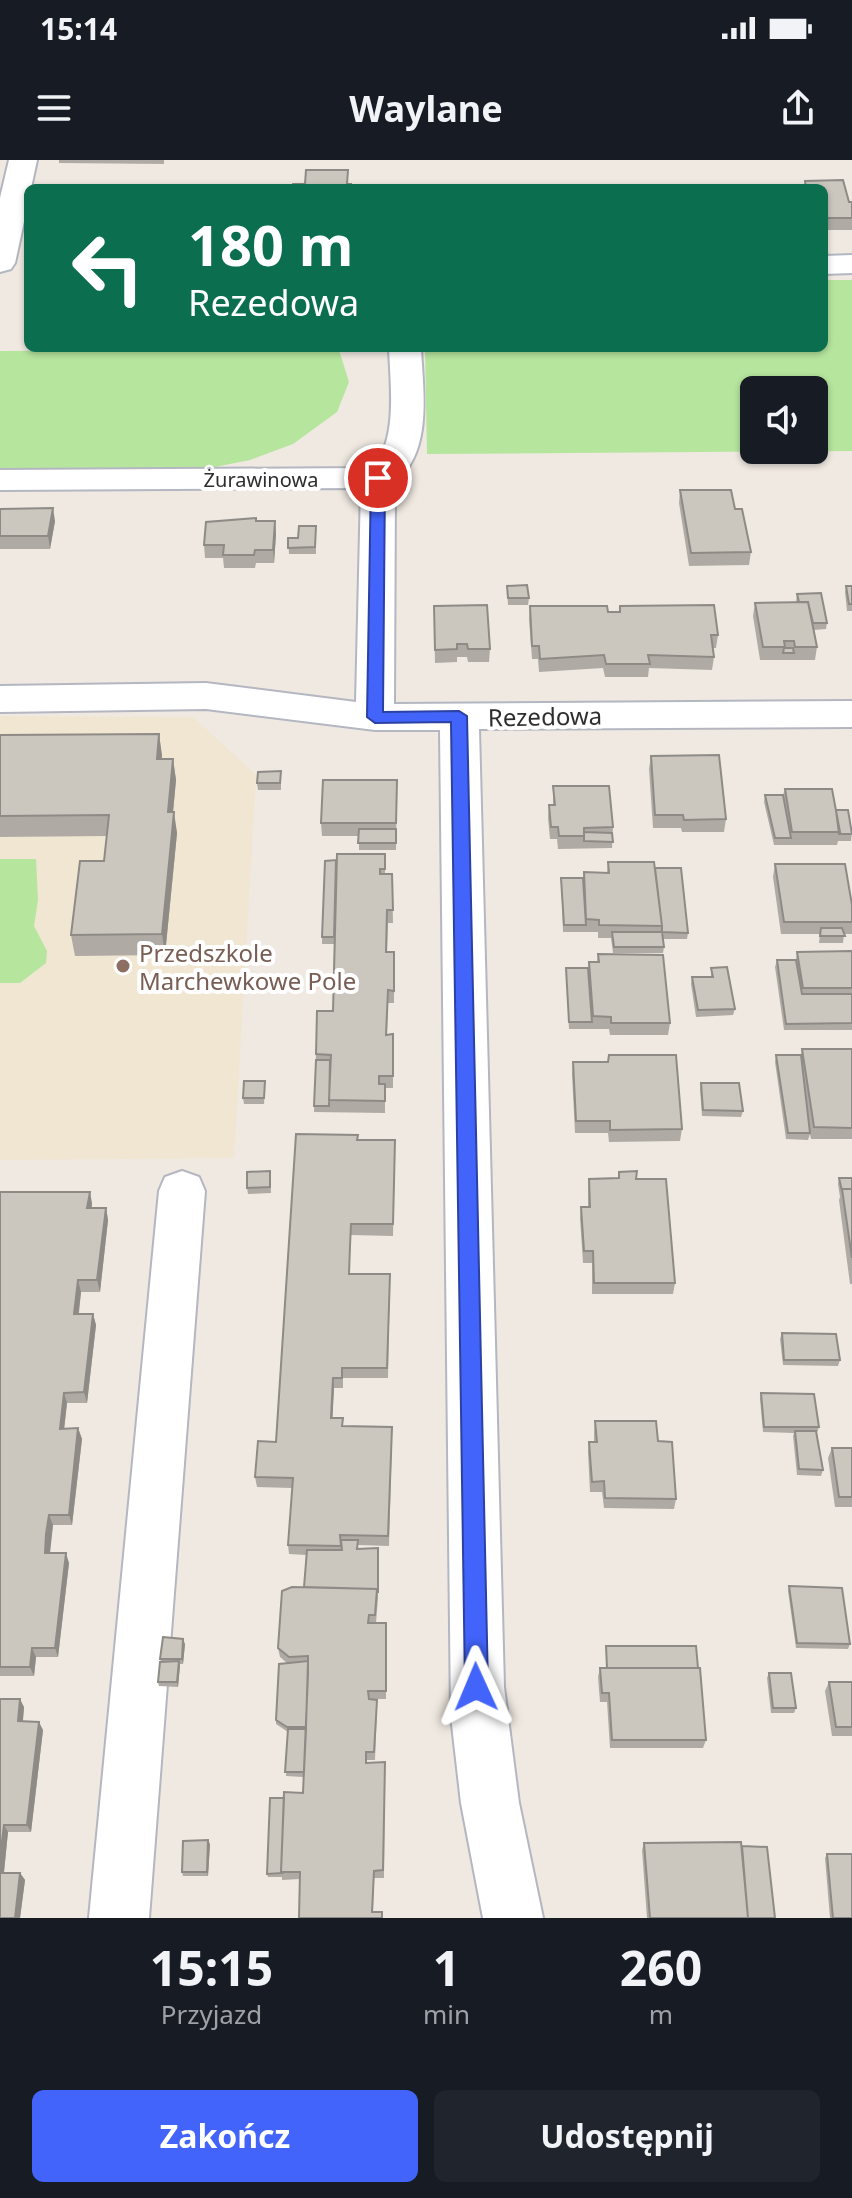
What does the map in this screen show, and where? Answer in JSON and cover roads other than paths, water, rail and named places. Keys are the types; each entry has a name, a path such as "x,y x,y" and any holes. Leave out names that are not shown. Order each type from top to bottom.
{"street":[{"path":"23,160 0,263 24,263"},
{"path":"828,265 852,264"},
{"path":"375,717 386,472 408,416 405,352"},
{"name":"Żurawinowa","path":"0,480 386,472"},
{"name":"Rezedowa","path":"0,699 206,696 375,717 852,714"},
{"path":"459,716 476,1687 493,1833 513,1918"},
{"path":"119,1918 182,1191"}],"place":[{"name":"Przedszkole Marchewkowe Pole","path":"123,966"}]}
